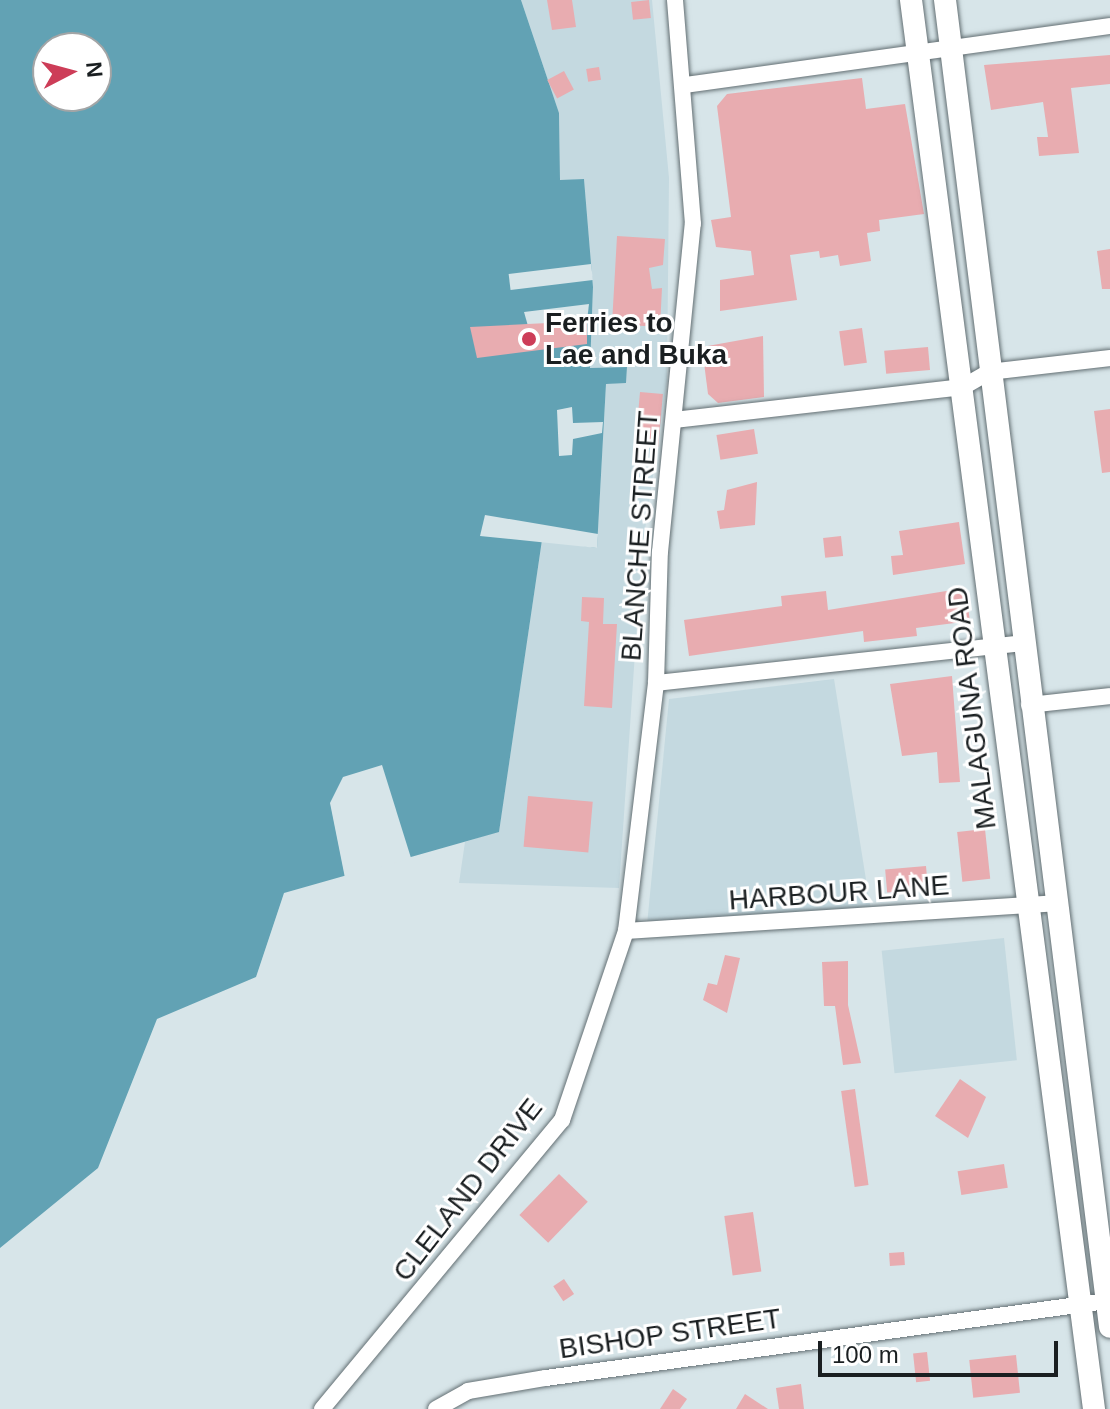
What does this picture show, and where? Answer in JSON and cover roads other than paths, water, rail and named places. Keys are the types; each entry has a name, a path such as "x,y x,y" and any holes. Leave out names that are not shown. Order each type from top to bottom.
{"street":[{"name":"BLANCHE STREET","path":"626,931 656,683 674,420 693,224 685,85 675,0"},
{"name":"MALAGUNA ROAD","path":"911,0 996,646 1025,906 1094,1409"},
{"name":"MALAGUNA ROAD","path":"945,0 1029,705 1110,1327"},
{"path":"685,85 917,50 1110,26"},
{"path":"674,420 963,387 989,372 1110,358"},
{"path":"656,683 1022,643"},
{"path":"1029,705 1110,696"},
{"name":"HARBOUR LANE","path":"626,931 1055,903"},
{"name":"CLELAND DRIVE","path":"322,1409 562,1120 626,931"},
{"name":"BISHOP STREET","path":"436,1409 468,1391 546,1378 1107,1301"}],"water":[{"path":"0,0 521,0 559,113 560,180 584,179 593,287 590,368 627,367 626,383 606,384 597,548 542,540 499,832 284,893 256,977 157,1019 98,1168 0,1248"}],"place":[{"name":"Ferries to Lae and Buka","path":"529,339"}]}
